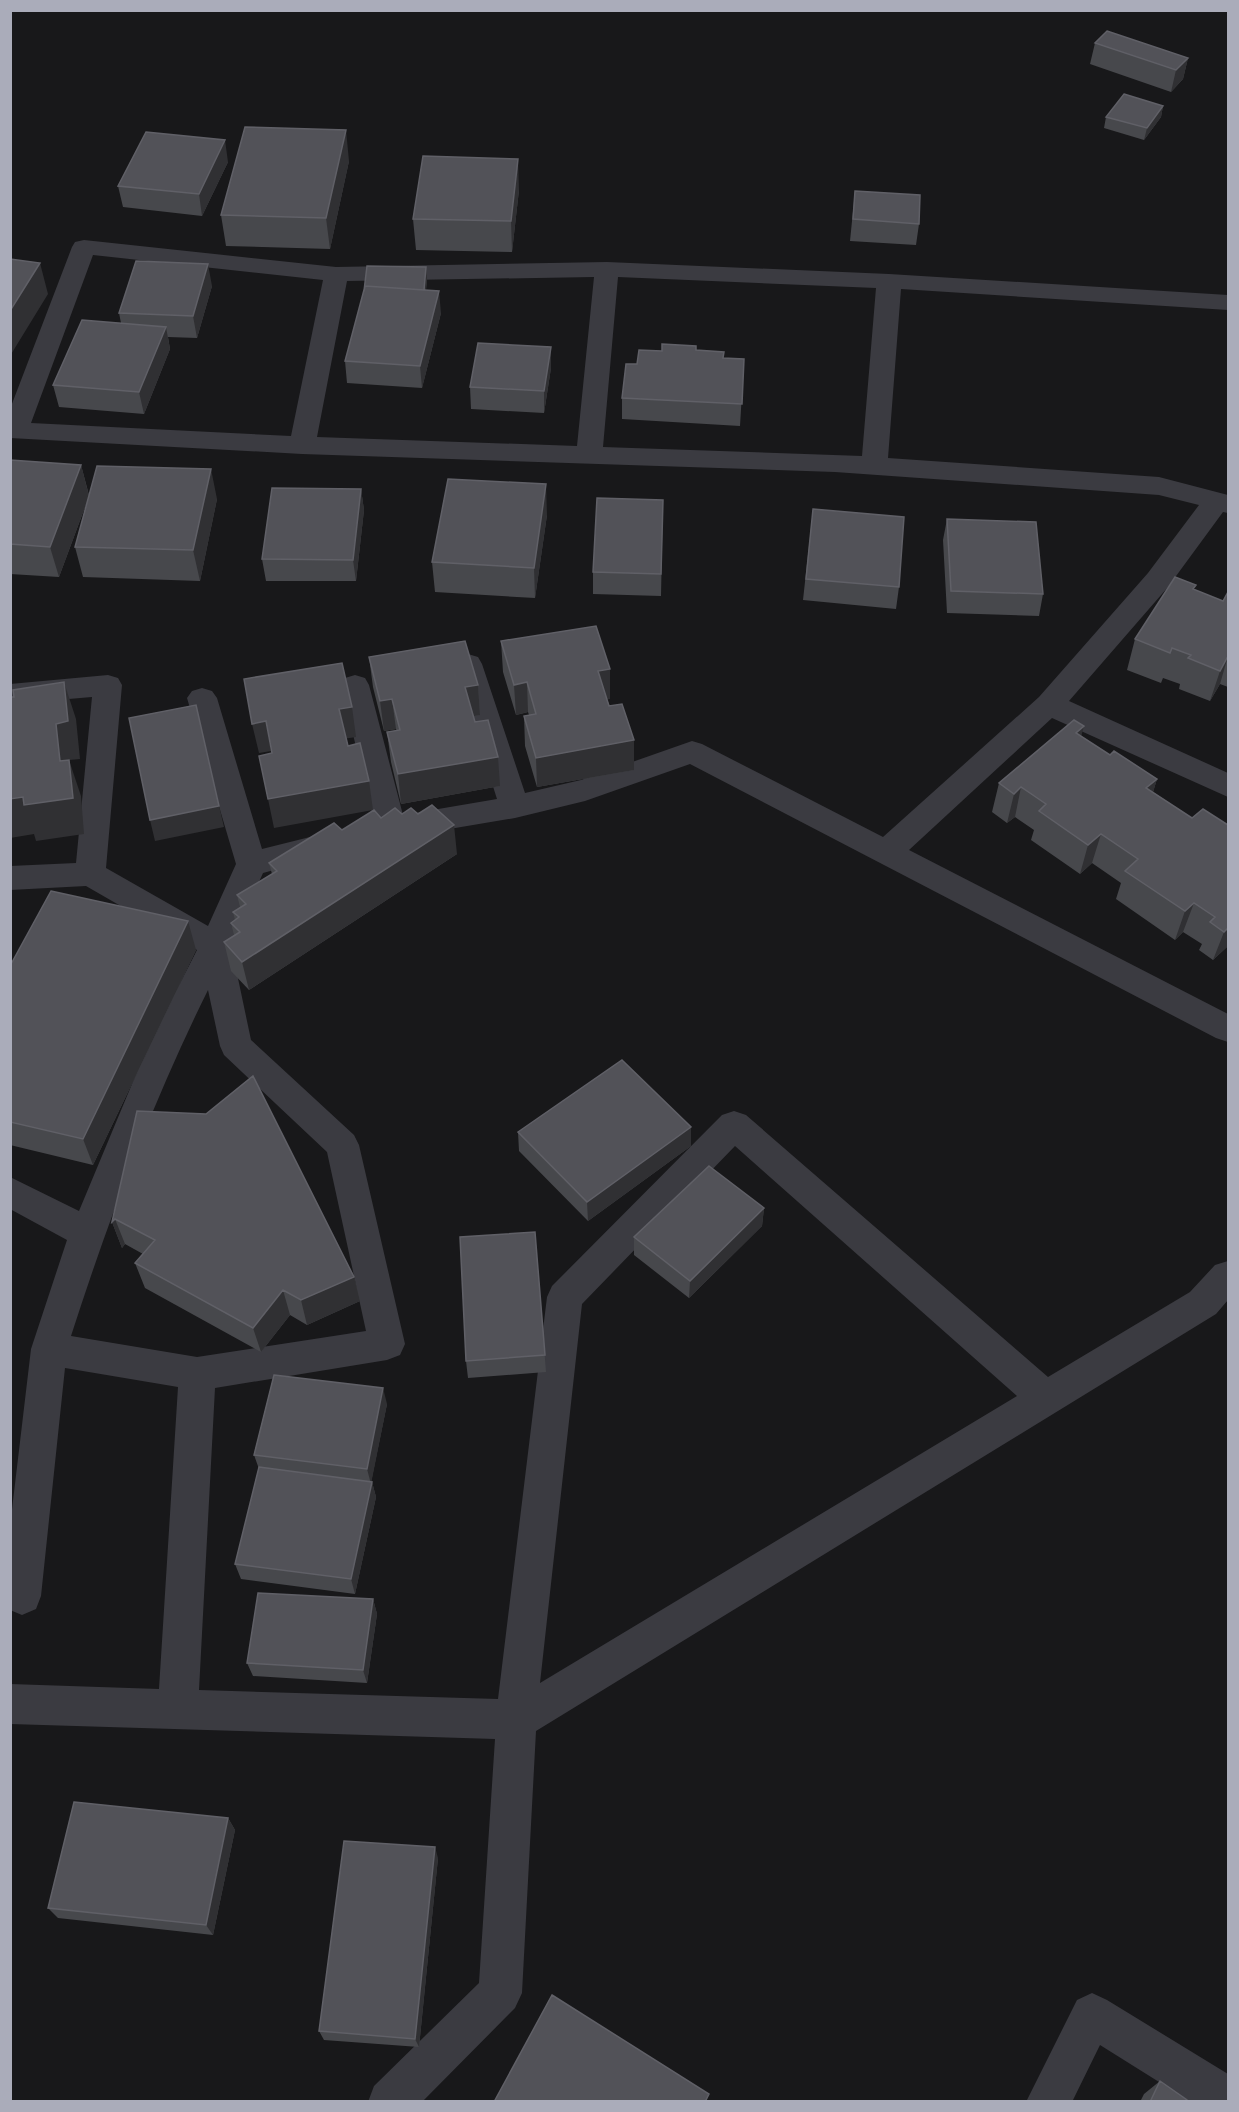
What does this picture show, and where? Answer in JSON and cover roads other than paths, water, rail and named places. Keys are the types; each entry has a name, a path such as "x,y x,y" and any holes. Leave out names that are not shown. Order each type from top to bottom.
{"street":[{"path":"887,852 1048,704 1168,583 1223,502 1159,486 874,466 302,445 13,430 84,247 336,274 607,269 889,281 1228,302"},
{"path":"588,454 607,269"},
{"path":"302,445 336,274"},
{"path":"874,466 889,281"},
{"path":"468,663 515,807"},
{"path":"10,694 108,685 90,874"},
{"path":"355,685 391,829"},
{"path":"22,1596 49,1349 87,1233 163,1048 215,945 251,864 202,698"},
{"path":"1048,704 1228,786"},
{"path":"251,864 391,829 515,807 585,790 692,752 1228,1029"},
{"path":"10,878 90,874 215,945 236,1046 342,1145 387,1344 197,1374 49,1349"},
{"path":"390,2102 500,1993 516,1720 565,1297 734,1125 1046,1400"},
{"path":"10,1192 87,1233"},
{"path":"10,1704 516,1720 1203,1303 1228,1276"},
{"path":"178,1710 197,1374"},
{"path":"1048,2102 1092,2015 1228,2099"}]}
